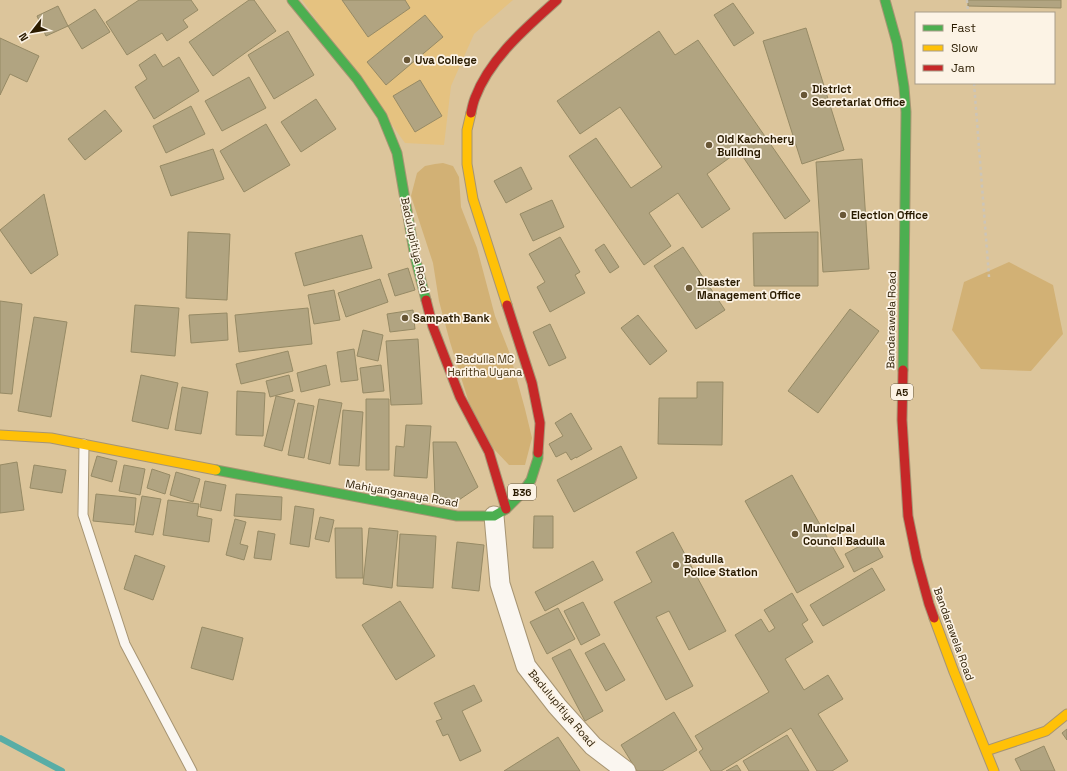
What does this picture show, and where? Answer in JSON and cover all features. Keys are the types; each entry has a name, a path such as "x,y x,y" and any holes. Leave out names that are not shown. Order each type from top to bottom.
{"main road":[{"name":"Badulupitiya Road","path":"292,0 357,79 382,116 397,153 415,257 434,327 460,397 489,452 500,513"},
{"name":"B36","path":"500,513 522,493 531,480 538,458 540,423 532,383 473,199 467,164 467,130 474,99 482,82 494,64 525,29 556,0"},
{"name":"Bandarawela Road","path":"885,0 897,43 904,87 906,112 902,420 908,516 917,560 929,604 954,672 994,771"},
{"name":"Mahiyanganaya Road","path":"0,435 51,438 457,516 500,513"},
{"path":"986,751 1046,731 1067,714"}],"street":[{"name":"Badulupitiya Road","path":"500,513 500,584 526,666 557,706 593,746 626,771"}],"lane":[{"path":"84,444 83,515 125,644 192,771"}],"path":[{"path":"967,0 968,12"},
{"path":"974,84 990,277"}],"shaded area":[{"name":"Uva College","path":"302,0 513,0 474,34 451,86 444,145 405,143"}],"green space":[{"name":"Badulla MC Haritha Uyana","path":"443,163 453,166 459,177 461,207 477,248 495,316 510,354 525,409 532,438 525,465 509,465 492,447 470,406 450,342 439,301 433,263 411,196 417,173 425,166"},
{"path":"1009,262 1053,285 1063,334 1031,371 981,369 952,330 964,282"}],"building":[{"path":"139,0 191,0 198,10 183,20 188,27 167,41 162,33 127,55 106,22"},
{"path":"249,0 254,0 276,31 213,76 189,42"},
{"path":"342,0 405,0 410,8 368,37"},
{"path":"968,0 1061,0 1061,8 968,6"},
{"path":"733,3 754,33 734,46 714,15"},
{"path":"58,6 68,26 46,36 37,16"},
{"path":"95,9 110,32 82,49 68,26"},
{"path":"425,15 443,37 386,85 367,62"},
{"name":"District Secretariat Office","path":"806,28 844,150 802,164 763,41"},
{"path":"288,31 314,75 274,99 248,55"},
{"name":"Old Kachchery Building","path":"659,31 675,55 698,40 810,201 785,219 739,151 707,174 730,209 702,228 678,193 649,213 671,246 644,265 569,156 596,138 631,188 662,167 620,107 580,134 557,101"},
{"path":"0,38 39,56 27,82 10,74 0,95"},
{"path":"155,54 163,67 179,57 199,91 154,119 135,87 147,79 139,65"},
{"path":"249,77 266,108 222,131 205,101"},
{"path":"420,80 442,116 415,132 393,96"},
{"path":"316,99 336,129 301,152 281,122"},
{"path":"191,106 205,134 166,153 153,126"},
{"path":"105,110 122,131 85,160 68,139"},
{"path":"266,124 290,165 244,192 220,151"},
{"path":"213,149 224,179 171,196 160,166"},
{"name":"Election Office","path":"862,159 869,269 823,272 816,162"},
{"path":"521,167 532,189 506,203 494,181"},
{"path":"44,194 58,255 31,274 0,230"},
{"path":"552,200 564,227 533,241 520,214"},
{"path":"188,232 230,234 227,300 186,298"},
{"path":"818,232 818,286 754,286 753,233"},
{"path":"362,235 372,268 304,286 295,253"},
{"path":"560,237 580,272 575,275 585,293 550,312 537,287 545,282 529,254"},
{"path":"604,244 619,267 610,273 595,250"},
{"name":"Disaster Management Office","path":"683,247 725,310 696,329 654,266"},
{"path":"408,268 415,290 395,296 388,274"},
{"path":"380,279 388,302 346,317 338,293"},
{"path":"334,290 340,320 314,324 308,295"},
{"path":"0,301 22,304 12,394 0,393"},
{"path":"135,305 179,308 175,356 131,352"},
{"path":"308,308 312,344 239,352 235,315"},
{"path":"850,309 879,331 818,413 788,391"},
{"path":"413,310 415,329 390,332 387,314"},
{"path":"227,313 228,340 191,343 189,315"},
{"path":"638,315 667,351 650,365 621,328"},
{"path":"34,317 67,322 51,417 18,411"},
{"path":"550,324 566,358 549,366 533,332"},
{"path":"363,330 383,335 378,361 357,356"},
{"path":"418,339 422,404 391,405 386,341"},
{"path":"354,349 358,380 341,382 337,352"},
{"path":"288,351 293,371 241,384 236,364"},
{"path":"326,365 330,385 301,392 297,373"},
{"path":"381,365 384,391 363,393 360,368"},
{"path":"141,375 178,383 168,429 132,421"},
{"path":"289,375 293,391 270,397 266,381"},
{"path":"697,382 723,382 722,445 658,444 659,398 697,398"},
{"path":"182,387 208,392 201,434 175,430"},
{"path":"237,391 265,393 263,436 236,435"},
{"path":"276,396 295,400 282,451 264,446"},
{"path":"319,399 342,403 330,464 308,459"},
{"path":"366,399 389,399 389,470 366,470"},
{"path":"298,403 314,406 304,458 288,455"},
{"path":"343,410 363,412 359,466 339,465"},
{"path":"571,413 592,449 571,460 566,452 556,457 549,444 563,436 555,423"},
{"path":"406,425 431,426 427,478 394,476 396,446 404,447"},
{"path":"433,442 456,442 478,487 453,504 449,498 435,498"},
{"path":"621,446 637,478 574,512 557,480"},
{"path":"97,456 117,461 112,482 91,476"},
{"path":"17,462 24,510 0,513 0,465"},
{"path":"34,465 66,470 62,493 30,488"},
{"path":"124,465 145,469 140,495 119,491"},
{"path":"152,469 170,475 165,494 147,488"},
{"path":"176,472 200,479 193,502 170,495"},
{"name":"Municipal Council Badulla","path":"792,475 844,567 797,593 745,501"},
{"path":"205,481 226,485 221,511 200,507"},
{"path":"96,494 136,498 134,525 93,521"},
{"path":"236,494 282,497 281,520 234,516"},
{"path":"142,496 161,499 153,535 135,532"},
{"path":"168,500 199,504 197,516 212,519 209,542 163,535"},
{"path":"295,506 314,509 309,547 290,544"},
{"path":"534,516 553,516 553,548 533,548"},
{"path":"320,517 334,520 329,542 315,539"},
{"path":"235,519 246,522 240,544 248,546 244,560 226,555"},
{"path":"335,528 362,528 363,578 336,578"},
{"path":"369,528 398,531 392,588 363,584"},
{"path":"258,531 275,534 271,560 254,558"},
{"path":"673,532 726,631 689,650 669,611 656,617 693,686 666,700 614,602 652,582 636,552"},
{"path":"400,534 436,536 433,588 397,586"},
{"path":"873,539 883,557 854,572 845,554"},
{"path":"457,542 484,545 479,591 452,588"},
{"path":"135,555 165,566 153,600 124,589"},
{"path":"593,561 603,580 545,611 535,592"},
{"path":"872,568 885,590 823,626 810,605"},
{"path":"792,593 808,620 802,624 813,642 785,659 804,690 828,675 843,699 818,714 848,761 832,771 817,771 791,728 721,771 711,771 699,752 703,749 695,736 769,692 735,635 761,619 769,632 775,628 764,610"},
{"path":"400,601 435,656 396,680 362,625"},
{"path":"583,602 600,635 581,645 564,611"},
{"path":"558,608 575,639 547,654 530,622"},
{"path":"202,627 243,638 233,680 191,668"},
{"path":"604,643 625,680 606,691 585,653"},
{"path":"570,649 603,711 585,721 552,658"},
{"path":"474,685 482,701 462,711 481,751 460,761 448,734 443,736 436,721 442,719 434,703"},
{"path":"674,712 697,750 662,771 637,771 621,745"},
{"path":"1067,729 1067,740 1062,733"},
{"path":"787,735 809,771 749,771 743,761"},
{"path":"558,737 580,771 504,771"},
{"path":"1044,746 1055,771 1021,771 1015,759"},
{"path":"737,765 741,771 726,771"}],"waterway":[{"path":"0,738 62,771"}],"traffic: fast":[{"path":"292,0 357,79 382,116 397,153 415,257 426,300"},
{"path":"885,0 897,43 904,87 906,112 903,370"},
{"path":"216,470 457,516 494,516 506,509 522,493 531,480 538,458 538,453"}],"traffic: slow":[{"path":"471,113 467,130 467,164 473,199 507,305"},
{"path":"0,435 51,438 216,470"},
{"path":"934,618 994,771"},
{"path":"986,751 1046,731 1067,714"}],"traffic: jam":[{"path":"471,113 474,100 482,83 499,57 521,33 557,0"},
{"path":"426,300 433,327 460,397 489,452 506,509"},
{"path":"507,305 532,383 540,423 538,453"},
{"path":"903,370 902,420 908,516 917,560 934,618"}],"place":[{"name":"Uva College","path":"407,60"},
{"name":"District Secretariat Office","path":"804,95"},
{"name":"Old Kachchery Building","path":"709,145"},
{"name":"Election Office","path":"843,215"},
{"name":"Disaster Management Office","path":"689,288"},
{"name":"Sampath Bank","path":"405,318"},
{"name":"Municipal Council Badulla","path":"795,534"},
{"name":"Badulla Police Station","path":"676,565"}]}
